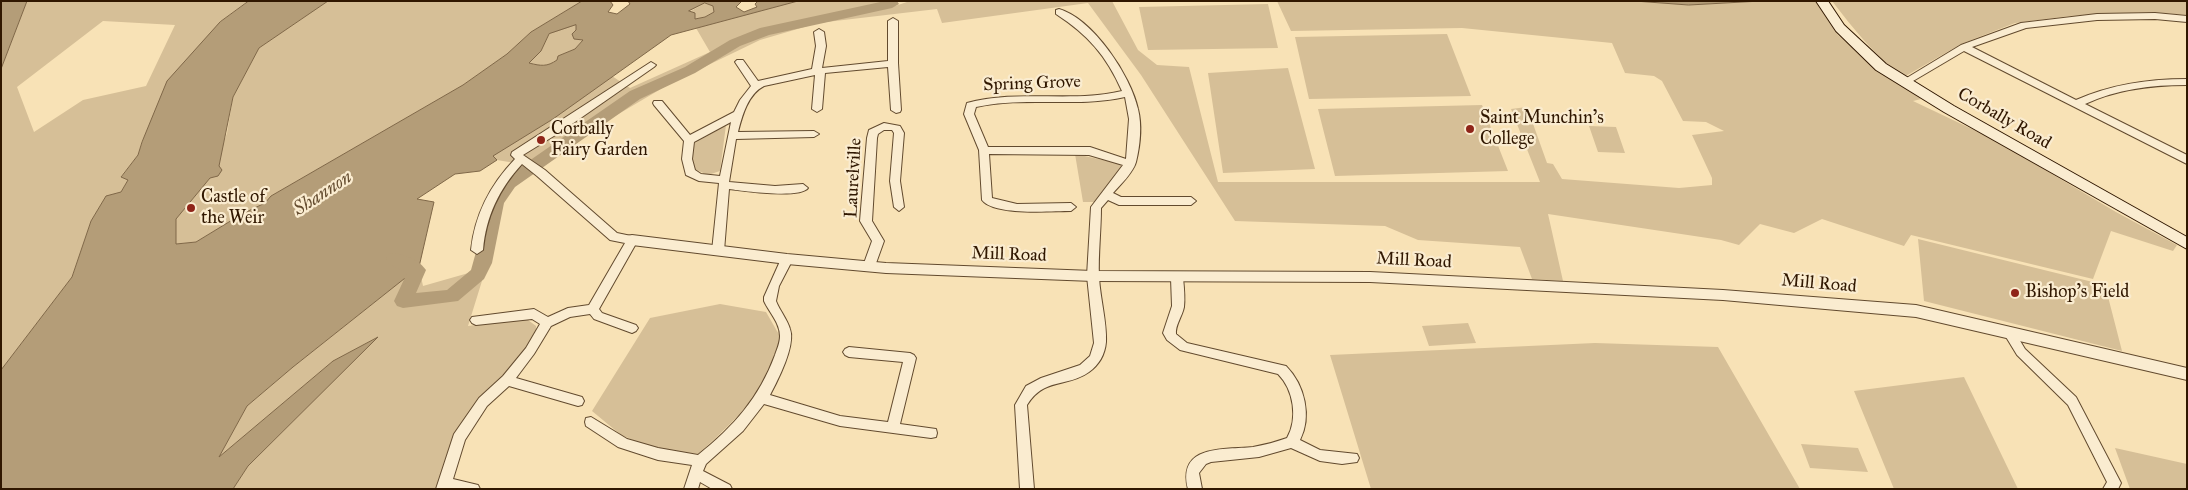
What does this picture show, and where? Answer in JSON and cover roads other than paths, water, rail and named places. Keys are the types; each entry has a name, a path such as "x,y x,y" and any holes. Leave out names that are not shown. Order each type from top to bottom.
{"main road":[{"name":"Corbally Road","path":"1822,1 1840,28 1881,67 1949,110 2187,244"}],"street":[{"path":"1027,489 1021,405 1030,390 1045,382 1065,377 1084,369 1095,359 1100,343 1093,276 1096,207 1130,164 1136,123 1132,102 1113,62 1082,26 1059,12"},
{"path":"1905,82 1964,47 2024,25 2097,17 2155,16 2187,19"},
{"path":"893,21 896,110"},
{"path":"817,109 818,95 822,86 818,71 819,32"},
{"path":"1964,47 2187,160"},
{"path":"740,62 756,86"},
{"path":"718,251 725,182 736,115 743,102 756,86 794,74 893,63"},
{"path":"592,309 632,240 614,237 541,172 516,155 651,65"},
{"path":"2076,104 2098,93 2165,82 2187,82"},
{"name":"Spring Grove","path":"984,150 970,114 971,105 1006,99 1095,99 1128,94"},
{"path":"658,103 689,140 687,159 690,172 699,177 775,190 803,188"},
{"path":"689,140 736,115"},
{"name":"Laurelville","path":"869,266 878,241 866,221 872,138 873,132 880,127 889,126 896,128 899,133 895,181 899,207"},
{"path":"732,136 814,134"},
{"path":"1071,207 1029,208 995,204 988,200 984,150 1090,151 1130,164"},
{"path":"477,250 478,237 487,206 497,187 522,159"},
{"path":"1105,194 1119,201 1191,201"},
{"name":"Mill Road","path":"632,240 787,259 982,273 1178,278 1370,277 1723,295 1916,311 2187,374"},
{"path":"691,489 699,468 763,398 778,366 786,336 781,317 770,301 771,293 787,259"},
{"path":"1178,278 1178,305 1169,327 1170,335 1175,342 1184,347 1275,367 1288,374 1301,423 1292,442"},
{"path":"473,489 444,486 459,438 483,402 507,380 530,351 547,323 568,313 592,309"},
{"path":"592,309 598,316 632,328"},
{"path":"476,320 534,314 547,323"},
{"path":"2009,332 2021,352 2072,401 2114,483 2110,489"},
{"path":"850,352 910,358 893,428"},
{"path":"507,380 578,401"},
{"path":"763,398 840,421 931,433"},
{"path":"591,422 623,443 699,468 725,489"},
{"path":"1195,489 1192,474 1197,465 1215,454 1255,452 1292,442 1312,454 1325,458 1352,458"}],"water":[{"path":"1,1 27,1 1,69"},
{"name":"Shannon","path":"249,1 328,1 259,48 233,97 219,166 222,170 218,176 210,178 176,219 176,244 196,242 242,214 265,203 271,196 463,85 507,54 531,32 582,1 610,1 613,5 608,12 617,14 630,4 628,1 742,1 736,7 744,12 757,7 755,4 758,1 798,1 671,35 553,119 493,156 497,160 480,171 455,174 417,199 434,202 419,267 247,406 219,457 333,361 378,337 248,466 233,489 1,489 1,370 72,277 91,221 106,196 121,192 128,180 121,177 138,155 167,81 220,22","holes":["705,3 713,6 714,12 705,17 695,19 695,13 689,11","576,25 576,30 572,34 574,39 583,40 575,49 558,56 557,60 547,65 529,63 541,51 549,34"]},
{"path":"1635,1 1761,1 1689,5"}],"waterway":[{"path":"395,259 417,270 403,301 452,296 478,274 483,263 496,202 509,183 635,95 690,70 735,43 765,31 892,4"}],"place":[{"name":"Saint Munchin's College","path":"1470,129"},
{"name":"Corbally Fairy Garden","path":"541,140"},
{"name":"Castle of the Weir","path":"191,208"},
{"name":"Bishop's Field","path":"2015,293"}]}
